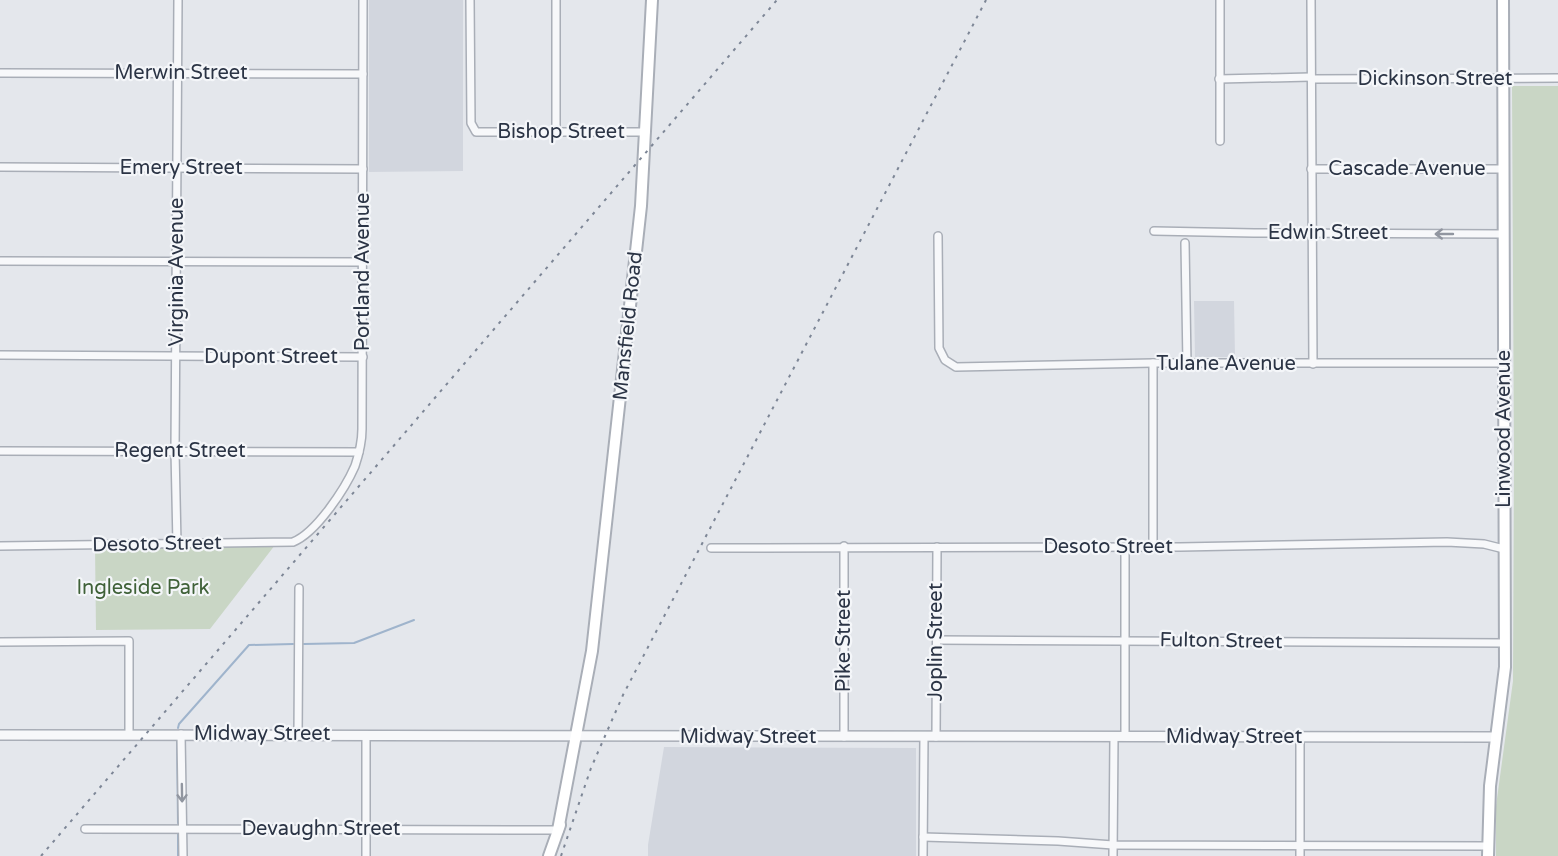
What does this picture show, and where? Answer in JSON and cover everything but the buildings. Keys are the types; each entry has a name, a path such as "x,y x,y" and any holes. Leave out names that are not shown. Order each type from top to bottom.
{"main road":[{"name":"Mansfield Road","path":"549,856 572,787 592,651 638,240 652,0"},
{"name":"Linwood Avenue","path":"1488,851 1490,786 1504,680 1505,643 1503,0"}],"street":[{"name":"Virginia Avenue","path":"177,544 175,451 178,0"},
{"name":"Portland Avenue","path":"310,529 330,506 350,477 359,452 362,429 363,0"},
{"name":"Bishop Street","path":"470,0 471,123 476,132 646,132"},
{"path":"556,0 556,132"},
{"path":"1220,0 1220,141"},
{"path":"1311,0 1313,364"},
{"name":"Merwin Street","path":"0,73 363,74"},
{"name":"Dickinson Street","path":"1219,79 1558,78"},
{"name":"Emery Street","path":"0,167 363,168"},
{"name":"Cascade Avenue","path":"1311,169 1503,169"},
{"name":"Edwin Street","path":"1154,231 1503,234"},
{"name":"Tulane Avenue","path":"938,236 941,354 948,363 964,368 1153,363 1504,363"},
{"path":"1185,243 1187,364"},
{"path":"0,261 363,262"},
{"name":"Dupont Street","path":"0,355 363,357"},
{"path":"1152,547 1153,363"},
{"name":"Regent Street","path":"0,451 359,452"},
{"name":"Desoto Street","path":"0,546 293,542 302,538 310,529"},
{"name":"Desoto Street","path":"711,548 1152,547 1447,542 1485,544 1504,549"},
{"name":"Pike Street","path":"844,546 844,736"},
{"name":"Joplin Street","path":"936,547 936,736"},
{"path":"1125,547 1125,736"},
{"path":"298,735 299,588"},
{"name":"Fulton Street","path":"936,640 1505,643"},
{"path":"0,642 129,641 129,734"},
{"path":"181,734 183,856"},
{"name":"Midway Street","path":"0,735 1496,737"},
{"path":"366,735 366,856"},
{"path":"923,856 924,736"},
{"path":"1300,736 1300,856"},
{"path":"1113,856 1114,737"},
{"name":"Devaughn Street","path":"85,829 558,830"},
{"path":"923,837 1113,845 1299,846 1488,851"}],"shaded area":[{"path":"369,0 463,0 463,171 369,172"},
{"path":"1194,301 1234,301 1235,357 1195,357"},
{"path":"664,747 916,748 916,856 648,856"}],"green space":[{"path":"1512,86 1558,86 1558,856 1496,856 1496,806 1513,681"},
{"name":"Ingleside Park","path":"275,545 210,629 96,630 95,547"}],"waterway":[{"path":"304,644 354,643 414,620"},
{"path":"178,728 179,724 249,645 293,644"},
{"path":"177,739 178,823"},
{"path":"178,834 178,856"}],"railway":[{"path":"41,856 777,0"},
{"path":"561,856 591,768 623,695 986,0"}]}
